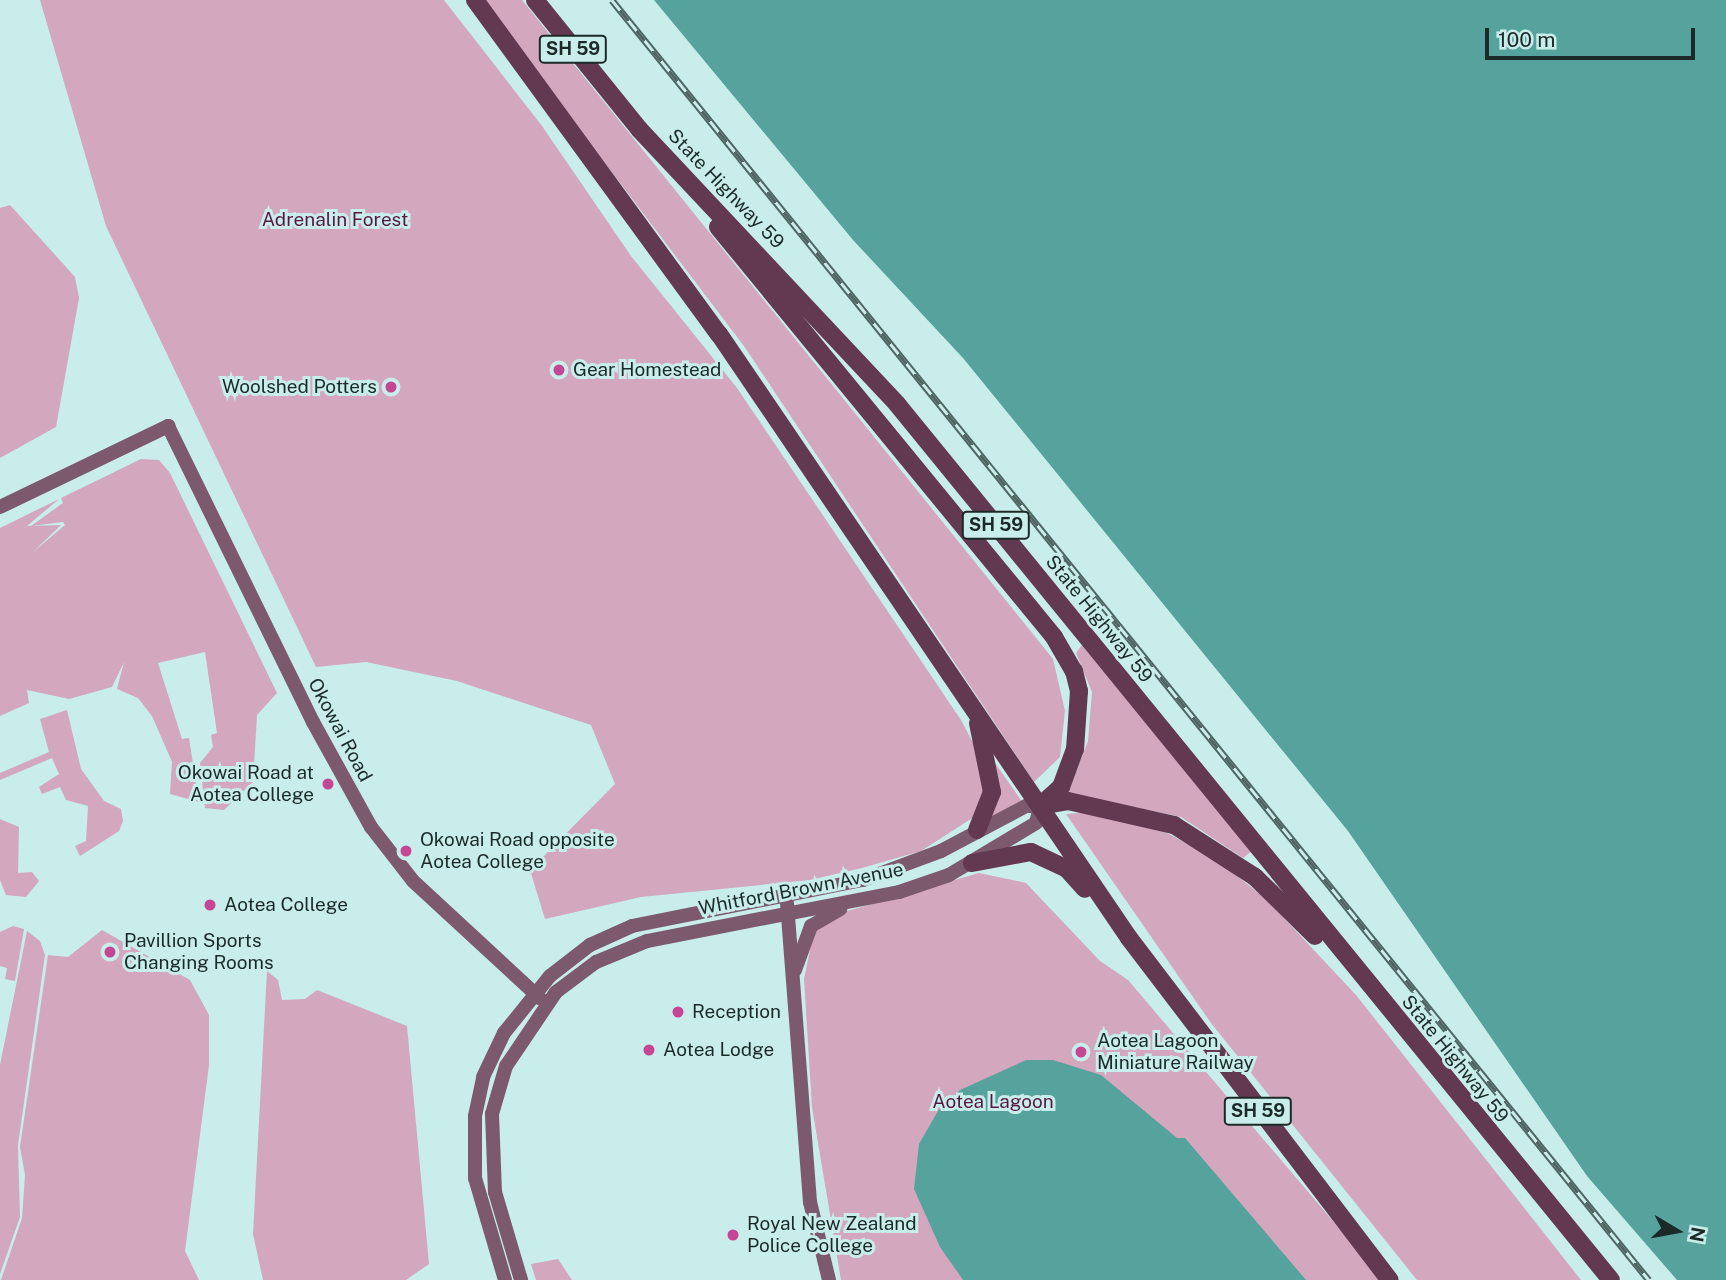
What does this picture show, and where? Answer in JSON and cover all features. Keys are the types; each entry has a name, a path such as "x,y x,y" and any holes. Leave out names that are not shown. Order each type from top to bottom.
{"main road":[{"name":"SH 59","path":"475,0 719,334 1129,938 1390,1280"},
{"name":"State Highway 59","path":"535,0 612,98 897,404 1357,972 1611,1280"},
{"path":"612,98 1054,636 1074,671 1078,722 1067,775 1040,806"},
{"name":"Okowai Road","path":"0,507 168,426 313,722 371,827 412,881 546,1003"},
{"path":"975,712 992,784 977,830"},
{"path":"1040,806 1068,801 1174,825 1255,877 1357,972"},
{"name":"Whitford Brown Avenue","path":"505,1280 475,1178 475,1116 491,1059 534,993 565,964 612,933 670,916 786,897 898,869 1026,806 1040,806 1036,823 972,863 899,892 788,912 632,946 576,975 546,1003 506,1066 492,1114 490,1168 521,1280"},
{"path":"972,863 1016,851 1054,859 1129,938"},
{"path":"793,986 811,926 824,915 899,892"},
{"path":"786,897 810,1202 829,1280"}],"green space":[{"name":"Adrenalin Forest","path":"40,0 444,0 542,126 631,256 737,388 961,720 979,754 986,789 974,817 921,851 862,868 810,880 641,897 545,919 530,870 615,784 591,725 457,681 366,662 316,667 106,226"},
{"path":"481,0 522,0 1053,659 1065,711 1060,757 1034,782 744,346"},
{"path":"10,205 75,277 79,298 56,427 0,458 0,208"},
{"path":"141,459 159,460 170,473 277,693 257,715 253,782 224,810 205,808 200,763 213,747 211,735 217,733 205,652 158,663 182,739 189,738 199,802 170,794 172,762 152,716 138,698 117,689 124,662 112,687 69,699 27,690 29,703 0,716 0,528 59,499 27,526 31,526 63,503 61,498","holes":["63,522 65,525 32,553 61,525 32,526"]},
{"path":"1082,645 1252,851 1243,858 1181,817 1068,793 1088,741 1092,692 1076,653"},
{"path":"67,710 81,769 104,801 121,809 123,821 119,831 80,856 75,846 86,841 88,806 66,800 60,787 42,794 39,787 59,774 52,758 0,780 0,773 49,752 40,719"},
{"path":"993,760 1023,803 990,821"},
{"path":"1089,812 1124,815 1169,834 1217,860 1266,899 1356,995 1581,1280 1417,1280 1211,1023 1066,814"},
{"path":"0,819 19,827 18,873 32,872 39,881 26,897 6,895 0,880"},
{"name":"Aotea Lagoon","path":"979,873 1026,883 1100,961 1128,980 1383,1280 841,1280 812,1107 804,979 814,931 844,912"},
{"path":"13,926 24,929 15,981 5,979 7,968 0,966 0,932"},
{"path":"102,930 190,980 209,1015 209,1065 185,1251 199,1280 1,1280 22,1218 25,1175 20,1147 48,955 68,957"},
{"path":"27,931 40,941 45,955 18,1145 20,1217 0,1274 0,1065"},
{"path":"267,971 278,980 282,1000 305,999 317,990 407,1026 429,1264 406,1280 263,1280 253,1234"},
{"path":"558,1259 572,1280 536,1280 531,1264"}],"water":[{"path":"654,0 1726,0 1726,1280 1677,1280 1587,1176 1348,831 963,358 853,240"},
{"name":"Aotea Lagoon","path":"1026,1060 1053,1060 1101,1075 1177,1138 1185,1138 1306,1280 963,1280 940,1247 914,1189 919,1144 938,1111 960,1090"}],"railway":[{"path":"612,0 1649,1280"}],"place":[{"name":"Gear Homestead","path":"559,370"},
{"name":"Woolshed Potters","path":"391,387"},
{"name":"Okowai Road at Aotea College","path":"328,784"},
{"name":"Okowai Road opposite Aotea College","path":"406,851"},
{"name":"Aotea College","path":"210,905"},
{"name":"Pavillion Sports Changing Rooms","path":"110,952"},
{"name":"Reception","path":"678,1012"},
{"name":"Aotea Lodge","path":"649,1050"},
{"name":"Aotea Lagoon Miniature Railway","path":"1081,1052"},
{"name":"Royal New Zealand Police College","path":"733,1235"}]}
